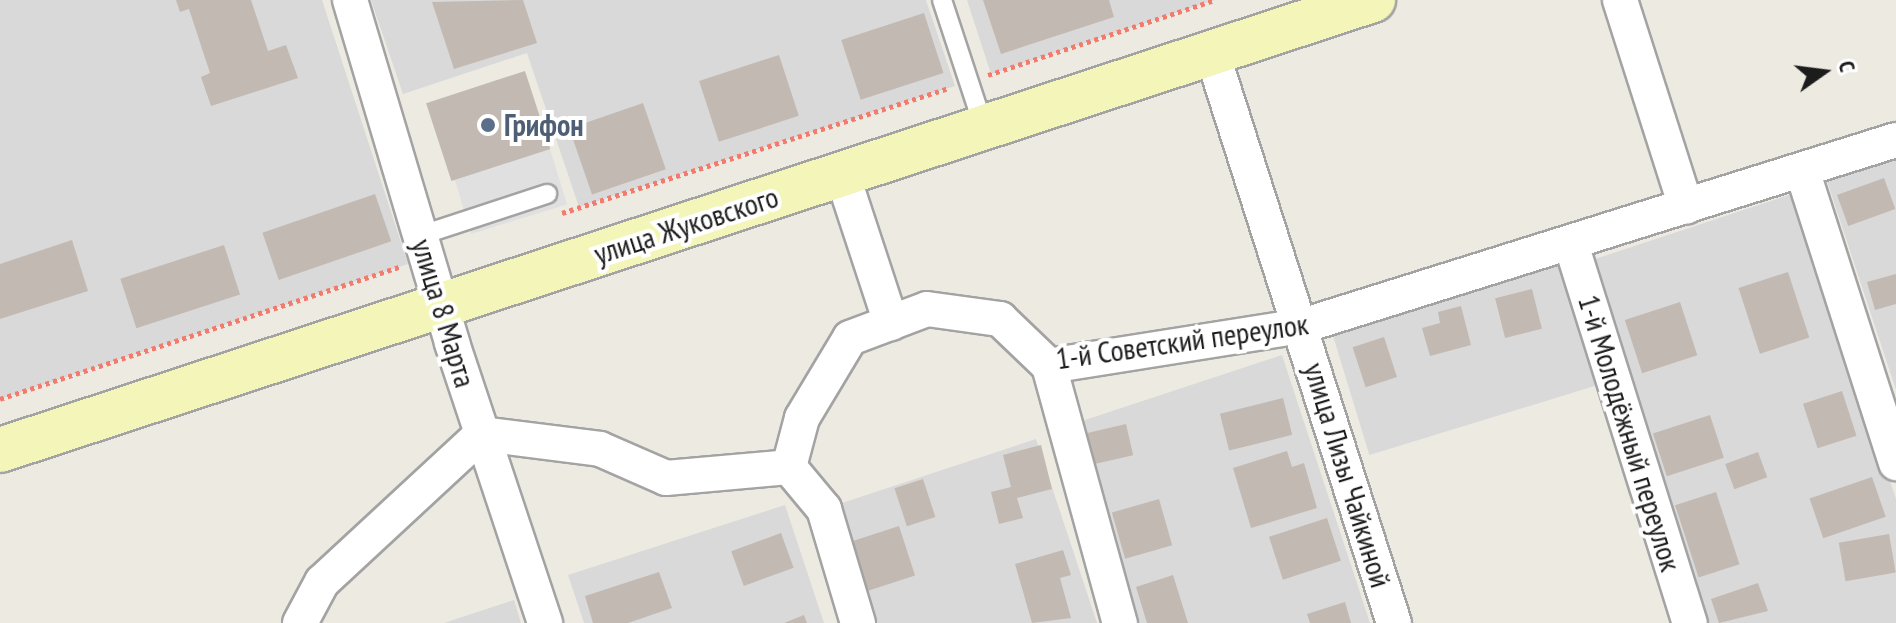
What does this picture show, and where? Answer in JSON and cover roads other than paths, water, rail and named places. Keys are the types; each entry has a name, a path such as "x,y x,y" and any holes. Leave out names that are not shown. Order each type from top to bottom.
{"street":[{"name":"улица 8 Марта","path":"350,0 413,250 441,305 545,623"},
{"name":"улица Жуковского","path":"0,450 1373,0"},
{"path":"1620,0 1686,207"},
{"name":"улица Лизы Чайкиной","path":"1212,53 1302,326 1394,623"},
{"name":"1-й Советский переулок","path":"789,467 802,418 850,338 927,309 1000,319 1049,366 1302,326 1896,140"},
{"path":"1802,170 1896,463"},
{"path":"842,174 891,323"},
{"name":"1-й Молодёжный переулок","path":"1571,244 1690,623"},
{"path":"1049,366 1120,623"},
{"path":"300,623 322,582 482,434 600,449 666,478 789,467 824,509 858,623"}],"lane":[{"path":"942,0 984,128"},
{"path":"413,250 547,194"}],"place":[{"name":"Грифон","path":"488,125"}]}
